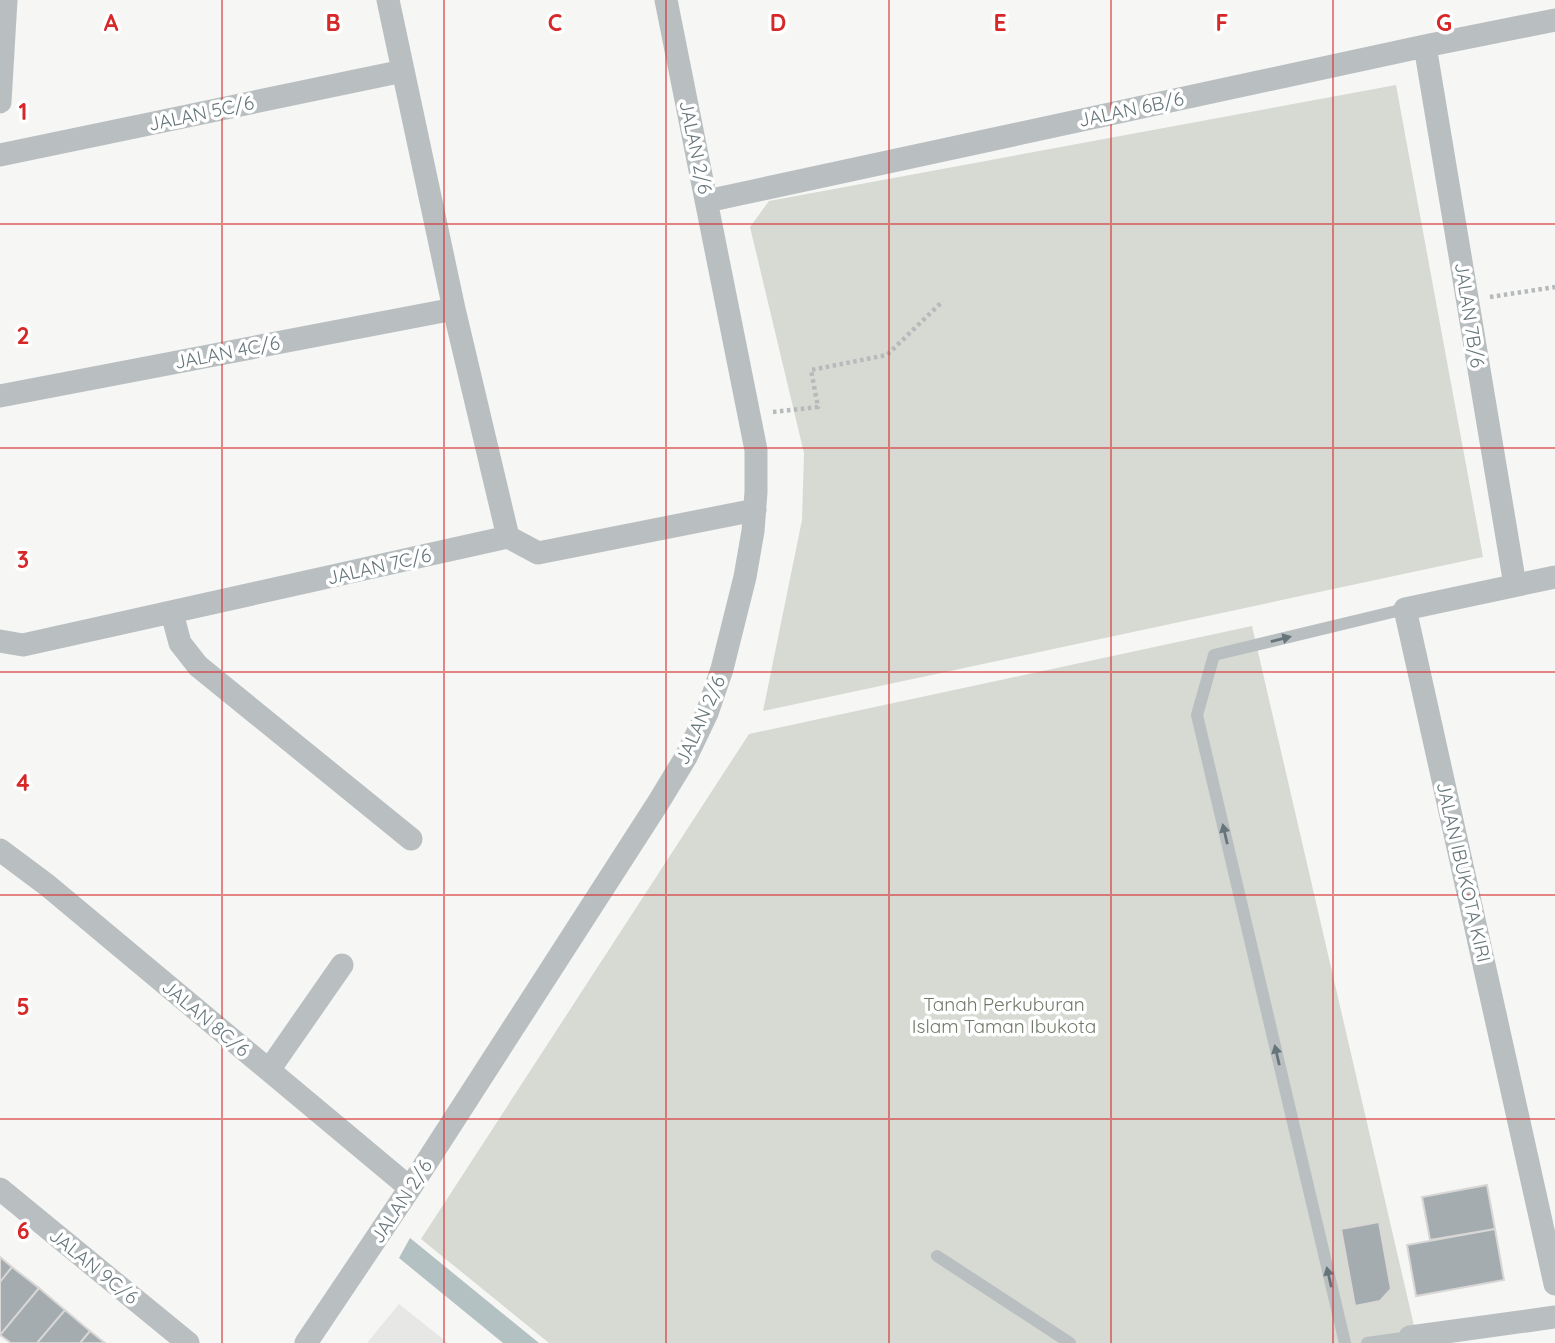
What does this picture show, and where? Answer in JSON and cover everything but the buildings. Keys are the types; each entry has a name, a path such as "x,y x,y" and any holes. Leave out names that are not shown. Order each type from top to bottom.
{"street":[{"path":"0,102 6,0"},
{"path":"388,0 454,309 509,537 538,553 755,510"},
{"name":"JALAN 2/6","path":"306,1343 410,1188 686,757 707,713 722,669 745,577 755,510 756,450 666,0"},
{"name":"JALAN 6B/6","path":"707,201 1555,20"},
{"name":"JALAN 7B/6","path":"1425,46 1515,585"},
{"name":"JALAN 5C/6","path":"0,155 403,71"},
{"name":"JALAN 4C/6","path":"0,396 454,309"},
{"name":"JALAN 7C/6","path":"0,641 23,645 509,537"},
{"path":"1405,609 1555,577"},
{"name":"JALAN IBUKOTA KIRI","path":"1405,609 1555,1284"},
{"path":"172,613 180,643 198,666 411,839"},
{"name":"JALAN 8C/6","path":"0,850 47,885 410,1188"},
{"path":"269,1070 342,965"},
{"name":"JALAN 9C/6","path":"0,1189 188,1343"},
{"path":"1410,1337 1555,1317"}],"lane":[{"path":"1345,1343 1197,715 1214,655 1405,609"},
{"path":"937,1256 1070,1343"},
{"path":"1367,1343 1410,1337"}],"path":[{"path":"1467,301 1555,287"},
{"path":"748,415 818,407 811,370 887,355 943,301"}],"shaded area":[{"path":"410,1238 539,1343 503,1343 399,1258"},
{"path":"399,1304 448,1343 367,1343"}],"green space":[{"path":"1396,85 1483,557 763,711 802,520 804,453 750,227 769,201"},
{"name":"Tanah Perkuburan Islam Taman Ibukota","path":"1252,626 1418,1343 549,1343 421,1239 749,734"}]}
